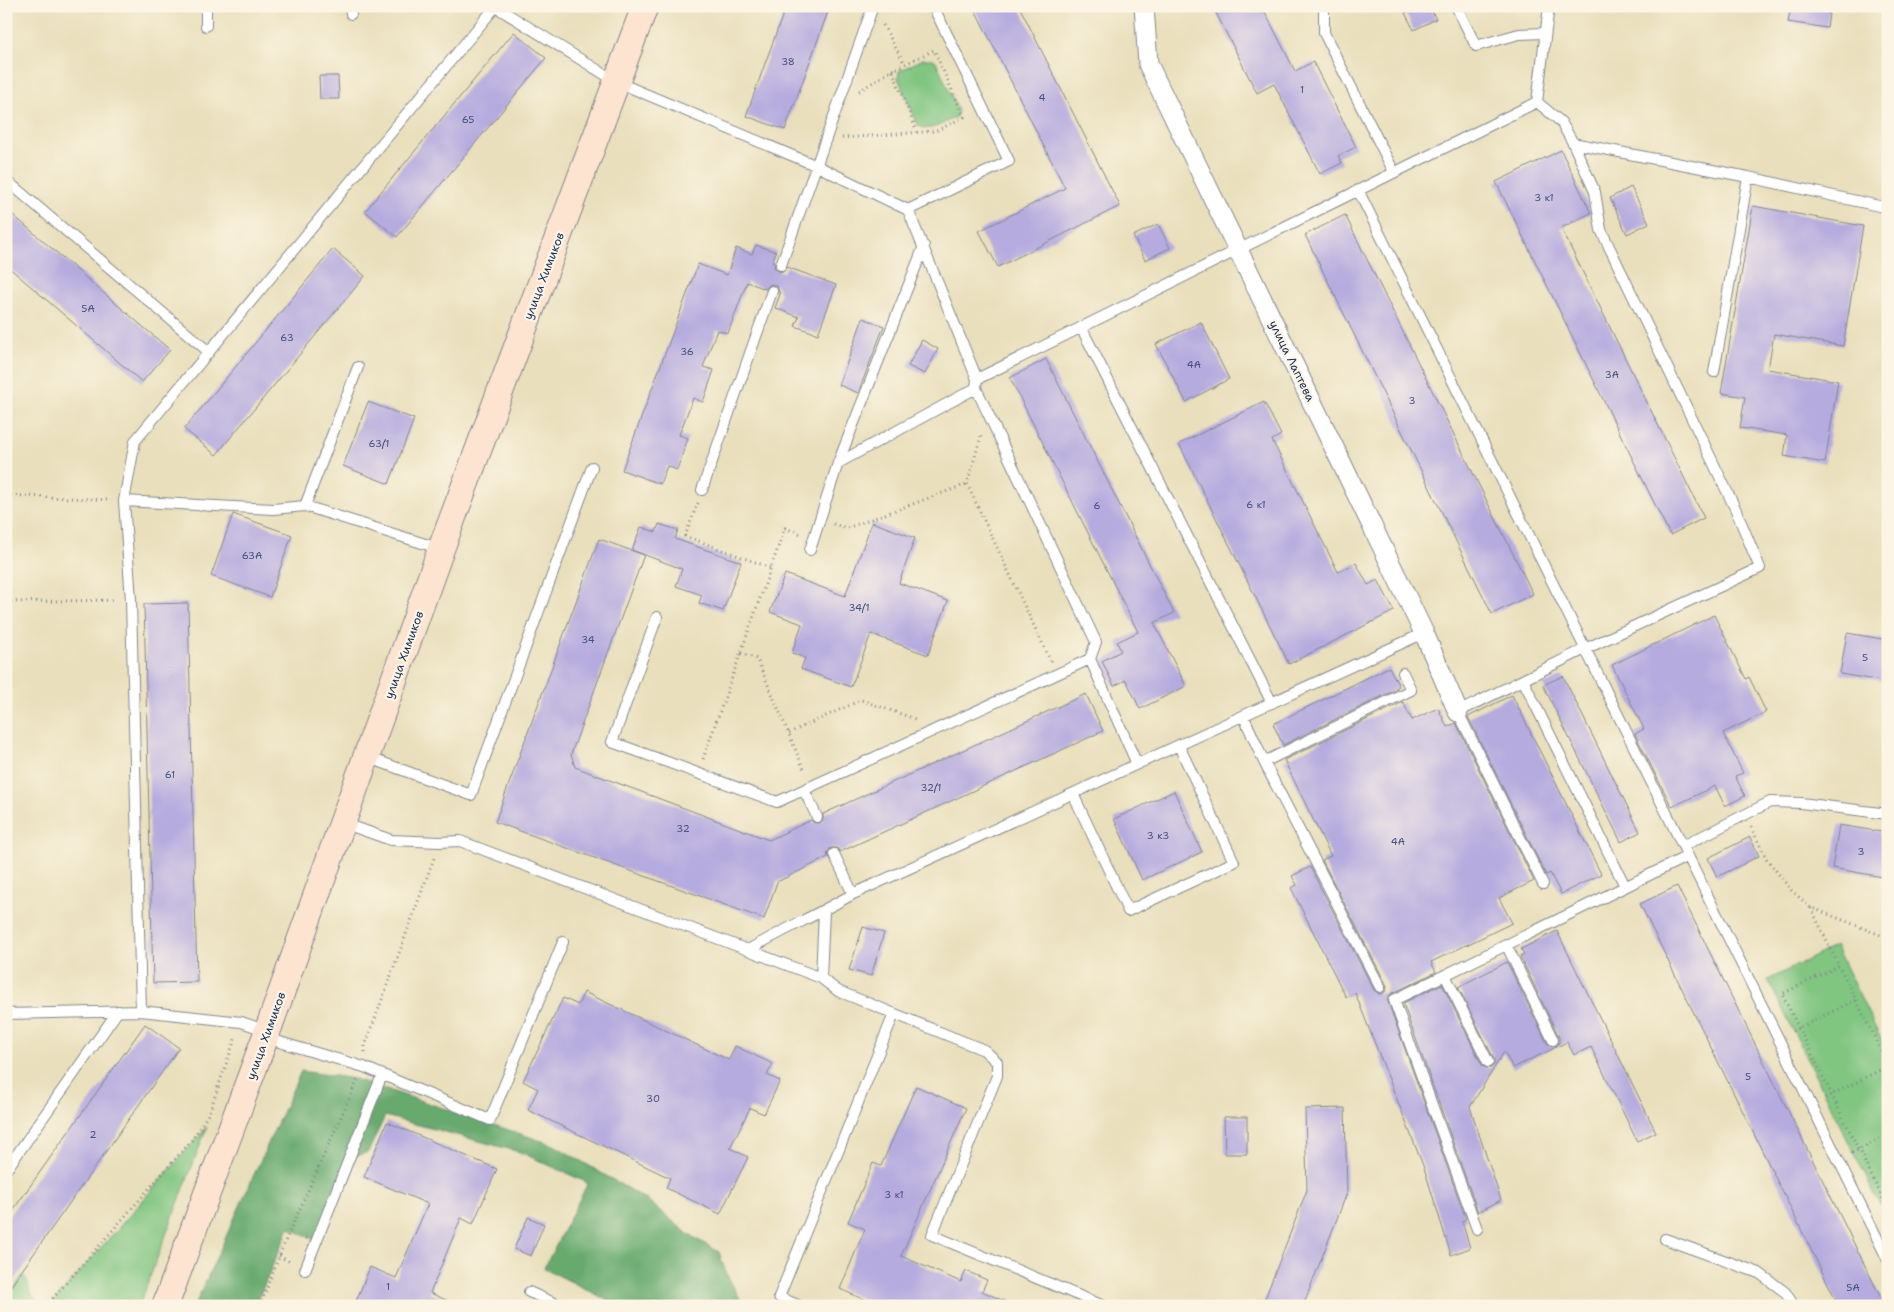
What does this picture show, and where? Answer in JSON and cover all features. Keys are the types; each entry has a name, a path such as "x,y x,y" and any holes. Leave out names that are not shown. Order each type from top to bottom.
{"main road":[{"name":"улица Химиков","path":"165,1306 267,1034 441,549 645,6"}],"street":[{"name":"улица Лаптева","path":"1144,6 1148,64 1424,633 1458,712"}],"lane":[{"path":"206,6 206,26"},
{"path":"141,1011 131,600 124,501 135,441 496,6 617,82 817,166 908,210 924,246 987,412 1096,642 1090,659 1137,764"},
{"path":"781,265 873,6"},
{"path":"908,210 1009,161 933,6"},
{"path":"1324,6 1324,33 1394,172"},
{"path":"1456,6 1476,46 1519,34 1545,33"},
{"path":"1537,102 1549,6"},
{"path":"838,463 976,383 1081,327 1537,102"},
{"path":"1537,102 1561,122 1573,143 1594,192 1601,230 1735,508 1760,568 1585,649 1458,712 1543,884"},
{"path":"1573,143 1748,177 1888,208"},
{"path":"1714,372 1748,177"},
{"path":"6,180 209,352"},
{"path":"1358,190 1888,1260"},
{"path":"810,550 838,463 924,246"},
{"path":"702,490 772,291"},
{"path":"1081,327 1272,703"},
{"path":"304,506 358,367"},
{"path":"367,757 471,796 592,468"},
{"path":"124,501 273,509 304,506 441,549"},
{"path":"657,617 612,742 777,802 1090,659"},
{"path":"748,950 853,894 1244,717 1424,633"},
{"path":"1264,762 1411,690 1403,673"},
{"path":"1523,680 1625,886"},
{"path":"1244,717 1264,762 1380,987"},
{"path":"1073,794 1128,912 1234,862 1179,746"},
{"path":"808,788 817,817"},
{"path":"1683,846 1770,802 1801,802 1888,814"},
{"path":"343,823 391,840 460,841 821,978 838,991 984,1050 997,1062 997,1076 932,1235 1104,1306"},
{"path":"834,854 853,894"},
{"path":"1477,1228 1394,1000 1688,856"},
{"path":"821,978 824,911"},
{"path":"6,1014 141,1011 241,1022 267,1034 364,1067 490,1120 562,942"},
{"path":"1506,944 1553,1040"},
{"path":"1446,975 1488,1062"},
{"path":"6,1170 118,1011"},
{"path":"800,1306 779,1297 894,1014"},
{"path":"305,1270 382,1075"},
{"path":"1665,1239 1759,1273 1785,1292 1794,1306"},
{"path":"530,1292 561,1306"}],"path":[{"path":"882,23 905,64"},
{"path":"826,139 936,131 964,117 934,50 895,69 839,103"},
{"path":"895,69 894,77 916,132"},
{"path":"987,412 967,484 1056,674"},
{"path":"820,520 847,528 967,484"},
{"path":"702,490 685,536 771,568"},
{"path":"6,495 124,501"},
{"path":"698,773 785,528 814,538"},
{"path":"6,602 131,600"},
{"path":"740,653 757,659 789,733 808,788"},
{"path":"789,733 861,700 939,728"},
{"path":"1745,815 1766,858 1791,890 1810,907 1888,938"},
{"path":"1810,907 1888,1065 1811,1104"},
{"path":"1839,966 1782,994 1888,1209"},
{"path":"1778,1038 1856,1000"},
{"path":"46,1306 192,1140 209,1112 241,1022"},
{"path":"1838,1160 1888,1135"}],"green space":[{"path":"923,59 934,59 936,61 958,111 956,117 932,128 918,125 898,78 899,71"},
{"path":"1835,946 1888,1053 1888,1221 1768,980"},
{"path":"301,1071 355,1079 554,1145 647,1200 688,1234 719,1252 726,1273 744,1306 619,1306 544,1268 588,1183 520,1152 385,1116 368,1152 349,1159 316,1240 289,1228 255,1306 195,1305"},
{"path":"207,1127 139,1306 50,1306"},
{"path":"23,1275 31,1294 38,1301 32,1306 6,1306 6,1299"}],"building":[{"path":"786,6 830,6 785,130 746,116"},
{"path":"973,6 1019,6 1120,206 998,267 979,231 1065,188"},
{"path":"1226,6 1262,6 1295,71 1313,62 1356,147 1338,156 1342,163 1320,174 1274,84 1257,93 1215,11"},
{"path":"1419,6 1429,6 1436,19 1414,30 1405,13"},
{"path":"1791,6 1830,6 1827,28 1788,22"},
{"path":"514,32 546,58 397,237 365,211"},
{"path":"319,76 338,76 339,99 320,99"},
{"path":"1561,150 1591,213 1561,228 1704,518 1670,535 1496,182"},
{"path":"1631,187 1649,223 1627,234 1610,198"},
{"path":"1753,206 1863,226 1843,346 1774,334 1768,369 1838,381 1825,463 1784,456 1787,435 1740,428 1745,397 1721,393"},
{"path":"6,209 170,350 142,382 6,265"},
{"path":"1345,215 1533,594 1492,614 1305,235"},
{"path":"1158,224 1170,248 1145,260 1133,236"},
{"path":"756,245 776,252 772,262 775,263 774,267 778,271 783,272 787,267 836,285 818,334 795,326 799,317 775,308 780,294 777,286 770,284 766,289 747,282 728,333 717,330 703,367 714,370 703,402 693,398 679,435 688,438 677,470 667,466 660,484 622,470 698,264 727,275 736,248 752,254"},
{"path":"333,249 365,276 216,455 184,429"},
{"path":"863,318 884,326 858,393 839,385"},
{"path":"1201,322 1229,379 1186,402 1156,344"},
{"path":"922,340 938,349 925,374 908,366"},
{"path":"1046,359 1174,613 1154,623 1186,686 1140,709 1126,680 1114,686 1102,661 1121,651 1117,642 1138,632 1010,378"},
{"path":"368,402 414,419 389,484 343,466"},
{"path":"1264,402 1281,435 1272,440 1338,572 1356,563 1368,585 1378,580 1394,611 1289,664 1179,444"},
{"path":"233,514 292,535 270,597 211,576"},
{"path":"872,522 915,538 899,583 948,601 928,655 871,634 851,687 801,669 805,658 792,653 802,624 770,612 785,574 845,596"},
{"path":"659,524 678,530 675,539 741,562 723,611 699,603 702,595 676,586 682,569 632,550 641,527 656,532"},
{"path":"599,539 644,555 571,754 575,767 769,840 811,820 814,823 820,823 823,820 823,814 1086,694 1103,731 840,852 837,848 831,848 827,853 828,857 777,882 764,919 495,822"},
{"path":"188,603 197,982 153,983 144,604"},
{"path":"1714,615 1746,679 1749,677 1766,712 1723,733 1743,773 1735,776 1745,796 1725,806 1715,786 1672,807 1635,734 1644,729 1612,665"},
{"path":"1847,633 1888,640 1888,682 1840,674"},
{"path":"1389,667 1399,686 1397,689 1283,745 1273,724"},
{"path":"1563,676 1640,832 1621,842 1543,685"},
{"path":"1512,695 1601,874 1561,894 1550,873 1546,875 1468,717"},
{"path":"1403,702 1412,720 1438,708 1447,727 1456,723 1534,881 1499,898 1512,923 1431,962 1436,972 1391,994 1387,999 1466,1219 1462,1221 1470,1248 1451,1255 1424,1168 1355,993 1346,997 1291,888 1297,885 1292,876 1310,867 1374,990 1379,994 1384,993 1387,988 1386,984 1322,860 1331,856 1284,760"},
{"path":"1174,791 1202,852 1142,880 1114,819"},
{"path":"1839,825 1888,833 1888,878 1832,868"},
{"path":"1750,837 1759,856 1717,877 1708,858"},
{"path":"1677,886 1885,1306 1839,1306 1640,904"},
{"path":"863,927 884,933 871,976 849,970"},
{"path":"1557,931 1656,1132 1637,1141 1591,1047 1574,1055 1567,1042 1513,1068 1504,1052 1470,1107 1501,1200 1478,1212 1403,1003 1442,984 1482,1065 1485,1068 1491,1068 1494,1065 1494,1059 1458,987 1507,962 1547,1043 1550,1046 1556,1046 1559,1043 1559,1037 1520,956 1524,954 1521,949"},
{"path":"584,992 729,1060 735,1046 773,1064 767,1075 780,1081 764,1114 750,1108 730,1148 748,1157 720,1214 666,1188 670,1178 528,1110 538,1089 523,1081 563,998 578,1005"},
{"path":"145,1024 179,1048 6,1293 6,1220"},
{"path":"916,1086 966,1108 901,1256 961,1282 966,1271 987,1280 982,1291 1015,1306 879,1306 840,1289 865,1229 848,1222 873,1163 881,1166"},
{"path":"1345,1108 1347,1193 1303,1306 1262,1306 1307,1190 1305,1109"},
{"path":"1224,1117 1247,1117 1247,1154 1225,1154"},
{"path":"387,1122 497,1169 473,1224 461,1218 430,1293 460,1306 354,1306 370,1267 396,1278 428,1204 364,1177"},
{"path":"528,1217 544,1224 531,1256 514,1249"}]}
